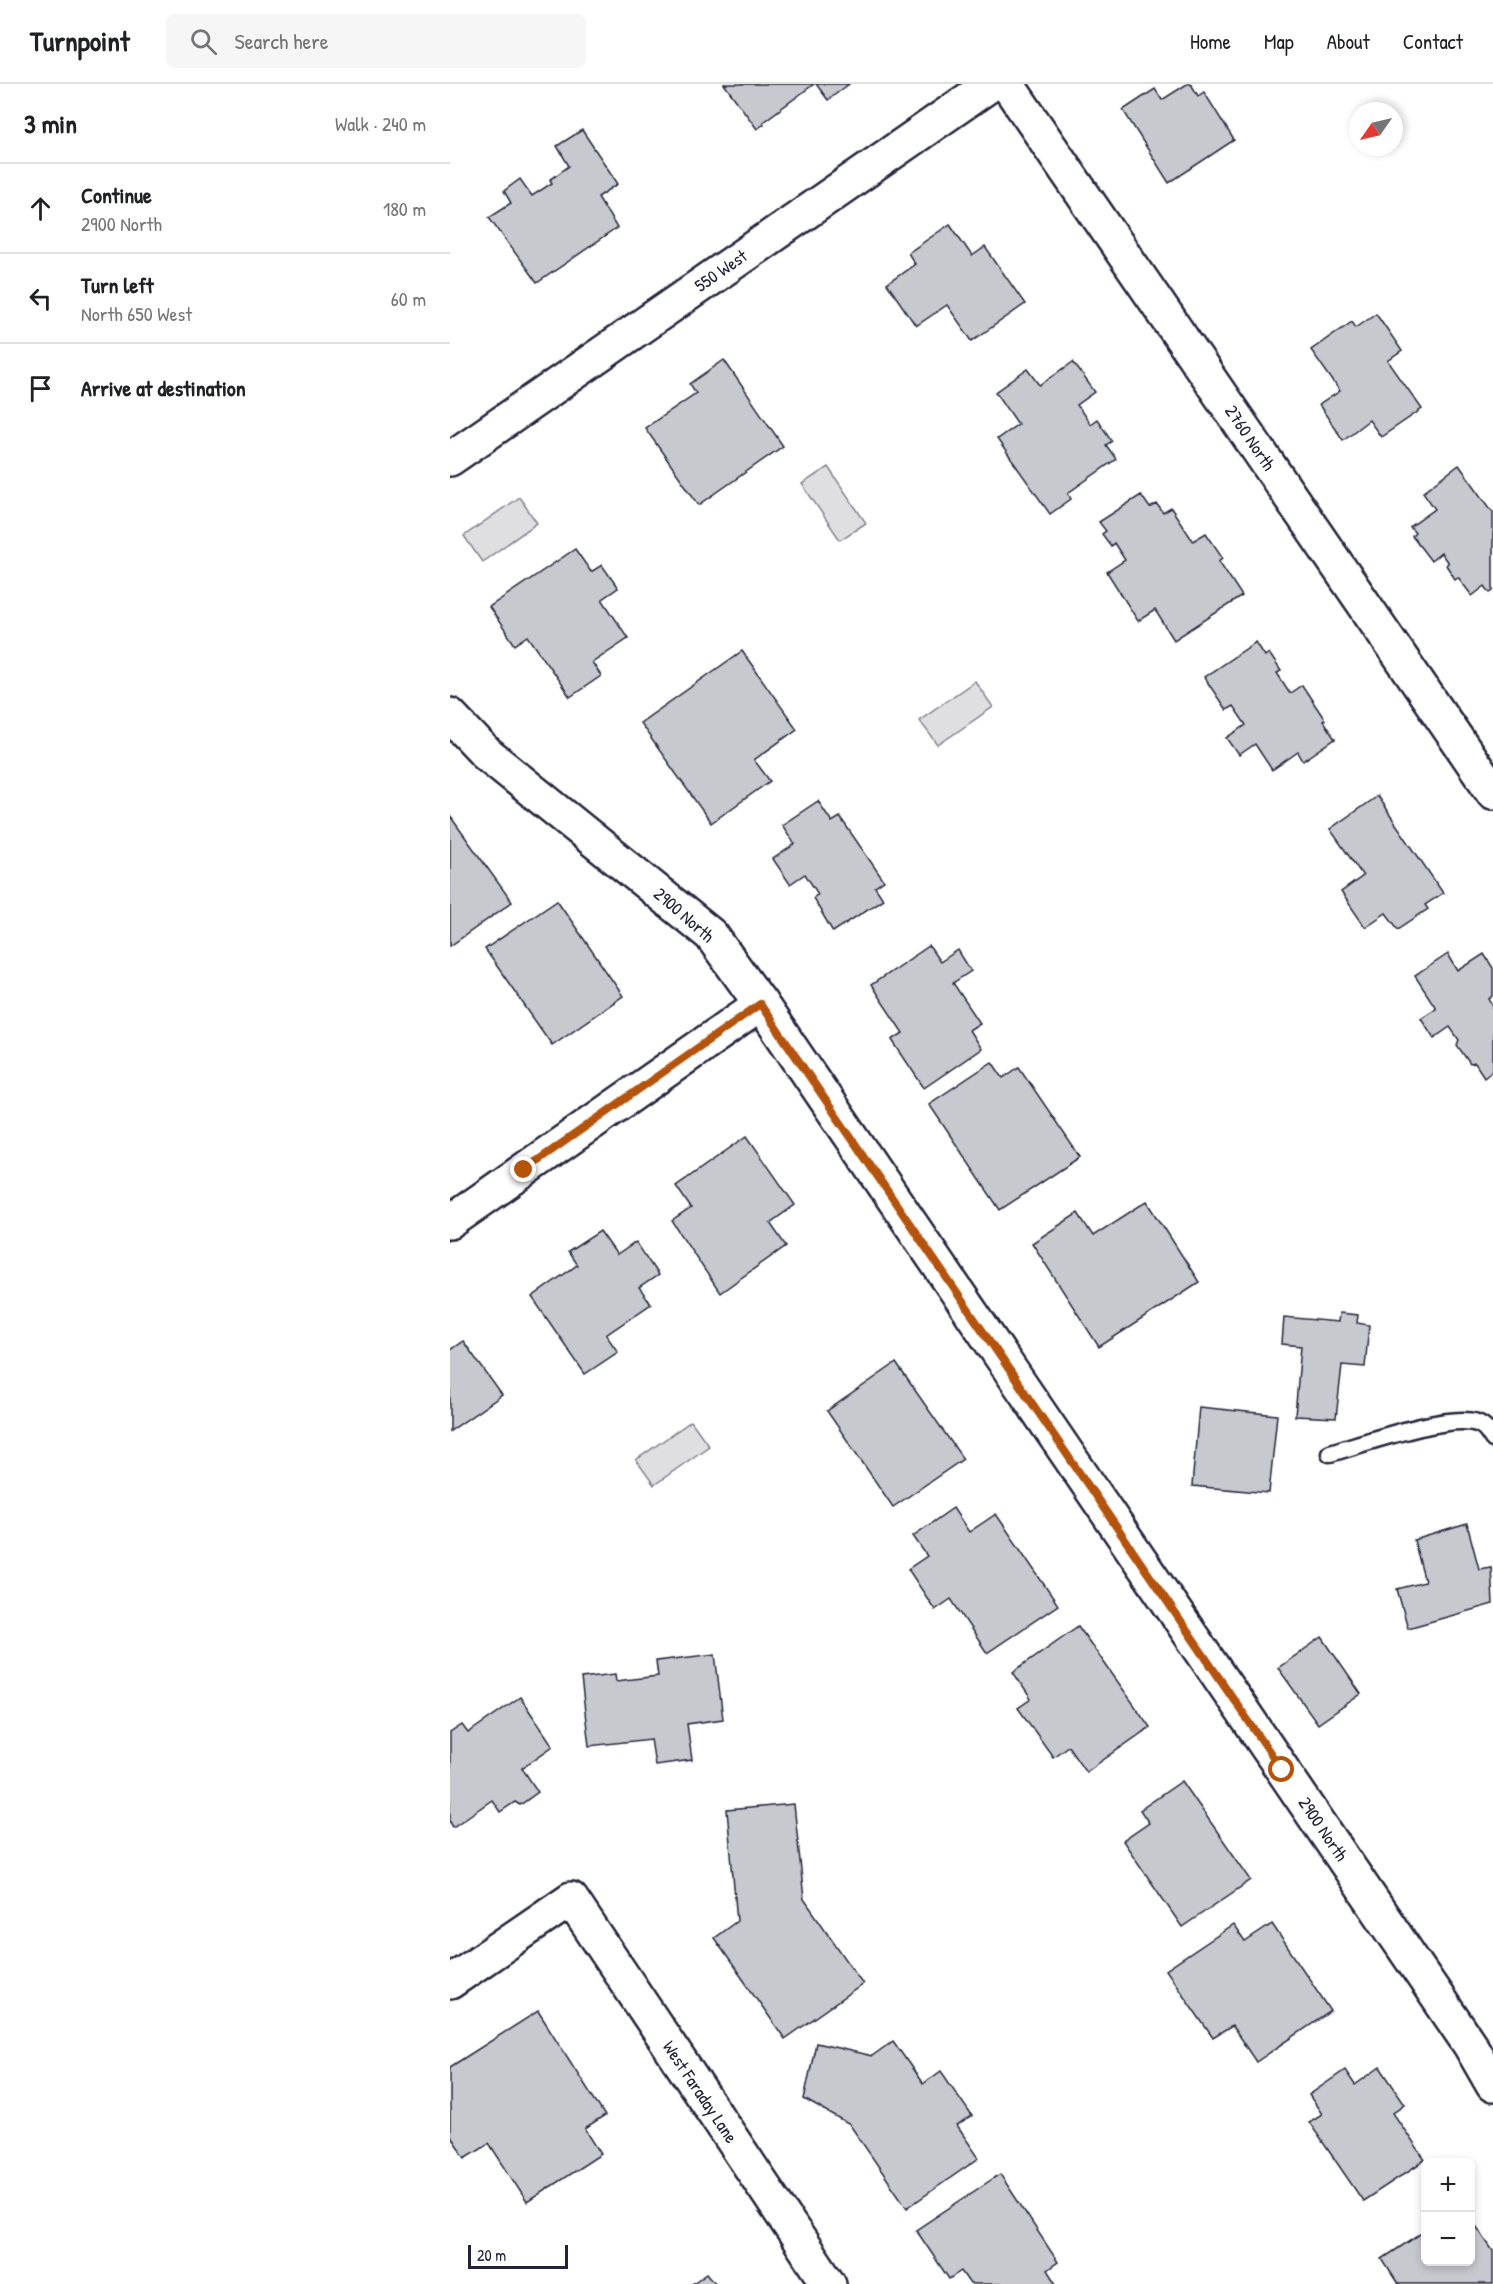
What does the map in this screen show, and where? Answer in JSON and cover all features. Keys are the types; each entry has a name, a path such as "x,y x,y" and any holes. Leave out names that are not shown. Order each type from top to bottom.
{"street":[{"name":"550 West","path":"450,459 991,84"},
{"name":"2760 North","path":"1007,84 1493,792"},
{"name":"2900 North","path":"450,716 487,754 711,935 1470,2045 1493,2085"},
{"path":"450,1222 760,1004"},
{"name":"West Faraday Lane","path":"450,1982 571,1899 829,2284"}],"lane":[{"path":"1330,1453 1443,1422 1474,1422 1485,1426 1493,1439"}],"shaded area":[{"path":"828,467 866,523 840,540 802,484"},
{"path":"519,497 537,523 482,562 464,536"},
{"path":"975,681 993,707 938,745 919,720"},
{"path":"691,1421 709,1446 654,1485 636,1460"}],"building":[{"path":"724,84 814,84 757,129"},
{"path":"816,84 849,84 828,100"},
{"path":"1187,84 1191,84 1198,96 1204,92 1234,140 1169,183 1123,110 1155,89 1162,100"},
{"path":"582,130 618,184 598,197 617,228 537,283 489,217 511,203 504,191 520,179 532,196 552,183 550,180 569,166 557,146"},
{"path":"950,224 972,256 985,247 1025,304 972,341 947,305 916,326 887,284 915,264 908,253"},
{"path":"1376,313 1402,351 1388,361 1422,409 1381,437 1369,420 1343,440 1319,405 1340,391 1311,350 1352,321 1356,327"},
{"path":"724,360 783,446 699,505 645,428 696,393 690,384"},
{"path":"1073,362 1095,392 1077,405 1090,424 1097,419 1112,441 1106,445 1116,459 1068,493 1071,499 1050,514 997,439 1018,424 996,392 1028,369 1040,385"},
{"path":"1459,465 1493,512 1493,591 1490,593 1485,586 1472,596 1458,577 1455,579 1441,553 1431,561 1412,536 1415,533 1410,527 1435,509 1423,492"},
{"path":"1141,495 1150,508 1157,504 1163,513 1171,508 1193,541 1206,533 1223,558 1219,561 1242,596 1174,640 1155,610 1138,621 1107,572 1125,560 1114,543 1111,546 1102,534 1106,531 1099,522"},
{"path":"575,549 591,572 602,565 618,588 602,599 628,638 592,662 601,676 570,697 528,636 515,645 489,607"},
{"path":"1256,642 1265,656 1269,653 1281,671 1277,673 1290,693 1302,685 1335,739 1303,761 1298,752 1272,770 1255,744 1239,755 1227,738 1246,725 1233,706 1226,710 1204,677"},
{"path":"742,651 797,729 754,760 770,781 711,823 640,723"},
{"path":"1377,796 1443,893 1425,905 1428,909 1398,929 1386,913 1365,927 1341,892 1363,876 1330,829"},
{"path":"818,801 832,822 840,817 884,881 875,887 883,899 833,932 813,898 818,894 805,874 790,884 773,859 795,844 782,825"},
{"path":"450,816 512,902 450,946"},
{"path":"557,900 623,996 552,1045 485,949"},
{"path":"929,946 940,962 958,950 971,971 953,983 980,1023 969,1030 981,1049 924,1088 892,1040 903,1033 871,985"},
{"path":"1448,954 1458,971 1484,954 1493,968 1493,996 1489,999 1493,1006 1493,1070 1484,1077 1475,1063 1470,1064 1457,1045 1459,1040 1450,1027 1434,1038 1421,1018 1436,1008 1415,976"},
{"path":"992,1062 1003,1078 1019,1067 1080,1157 1000,1210 929,1104"},
{"path":"747,1136 795,1205 770,1223 786,1246 720,1293 672,1221 691,1208 676,1186"},
{"path":"1147,1201 1199,1282 1099,1347 1032,1243 1078,1213 1093,1236"},
{"path":"600,1231 617,1255 636,1242 658,1275 639,1288 651,1304 606,1335 618,1352 585,1374 532,1297 577,1265 568,1252"},
{"path":"1339,1313 1358,1315 1357,1323 1369,1325 1365,1367 1342,1365 1336,1418 1295,1416 1301,1346 1282,1344 1284,1317 1338,1322"},
{"path":"463,1341 502,1395 450,1431 450,1350"},
{"path":"896,1363 963,1459 893,1507 827,1411"},
{"path":"1199,1407 1277,1415 1269,1493 1192,1486"},
{"path":"953,1508 969,1532 996,1514 1058,1605 987,1653 951,1599 935,1610 908,1569 927,1556 913,1536"},
{"path":"1467,1524 1479,1569 1491,1567 1493,1604 1408,1628 1397,1589 1425,1582 1414,1540"},
{"path":"1078,1626 1150,1727 1086,1772 1068,1746 1053,1757 1018,1708 1031,1699 1013,1672"},
{"path":"1322,1637 1361,1694 1318,1724 1278,1668"},
{"path":"715,1654 723,1719 687,1724 692,1760 655,1765 651,1739 589,1746 581,1678 615,1674 616,1681 658,1676 656,1661"},
{"path":"520,1697 553,1746 522,1768 538,1792 520,1805 515,1802 500,1812 492,1800 453,1827 450,1822 450,1733 462,1725 468,1733"},
{"path":"1182,1781 1251,1880 1182,1927 1123,1841 1149,1823 1140,1810"},
{"path":"794,1804 804,1899 863,1984 785,2039 714,1938 737,1921 727,1810"},
{"path":"1272,1924 1331,2011 1256,2062 1232,2026 1213,2038 1166,1970 1233,1925 1245,1942"},
{"path":"538,2011 605,2116 585,2129 601,2154 527,2202 489,2143 465,2158 450,2135 450,2067"},
{"path":"893,2041 923,2084 941,2071 972,2116 957,2126 979,2158 907,2208 850,2125 804,2099 816,2043 872,2056"},
{"path":"1380,2067 1405,2104 1393,2113 1424,2158 1421,2158 1421,2163 1363,2201 1309,2122 1322,2114 1309,2095 1345,2070 1355,2085"},
{"path":"1000,2174 1058,2262 1047,2270 1056,2284 970,2284 961,2271 949,2279 916,2230"},
{"path":"1475,2224 1493,2251 1493,2284 1398,2284 1382,2259 1421,2233 1421,2266 1475,2266"},
{"path":"707,2273 716,2284 692,2284"}],"route":[{"path":"524,1170 760,1004 1282,1770"}]}
